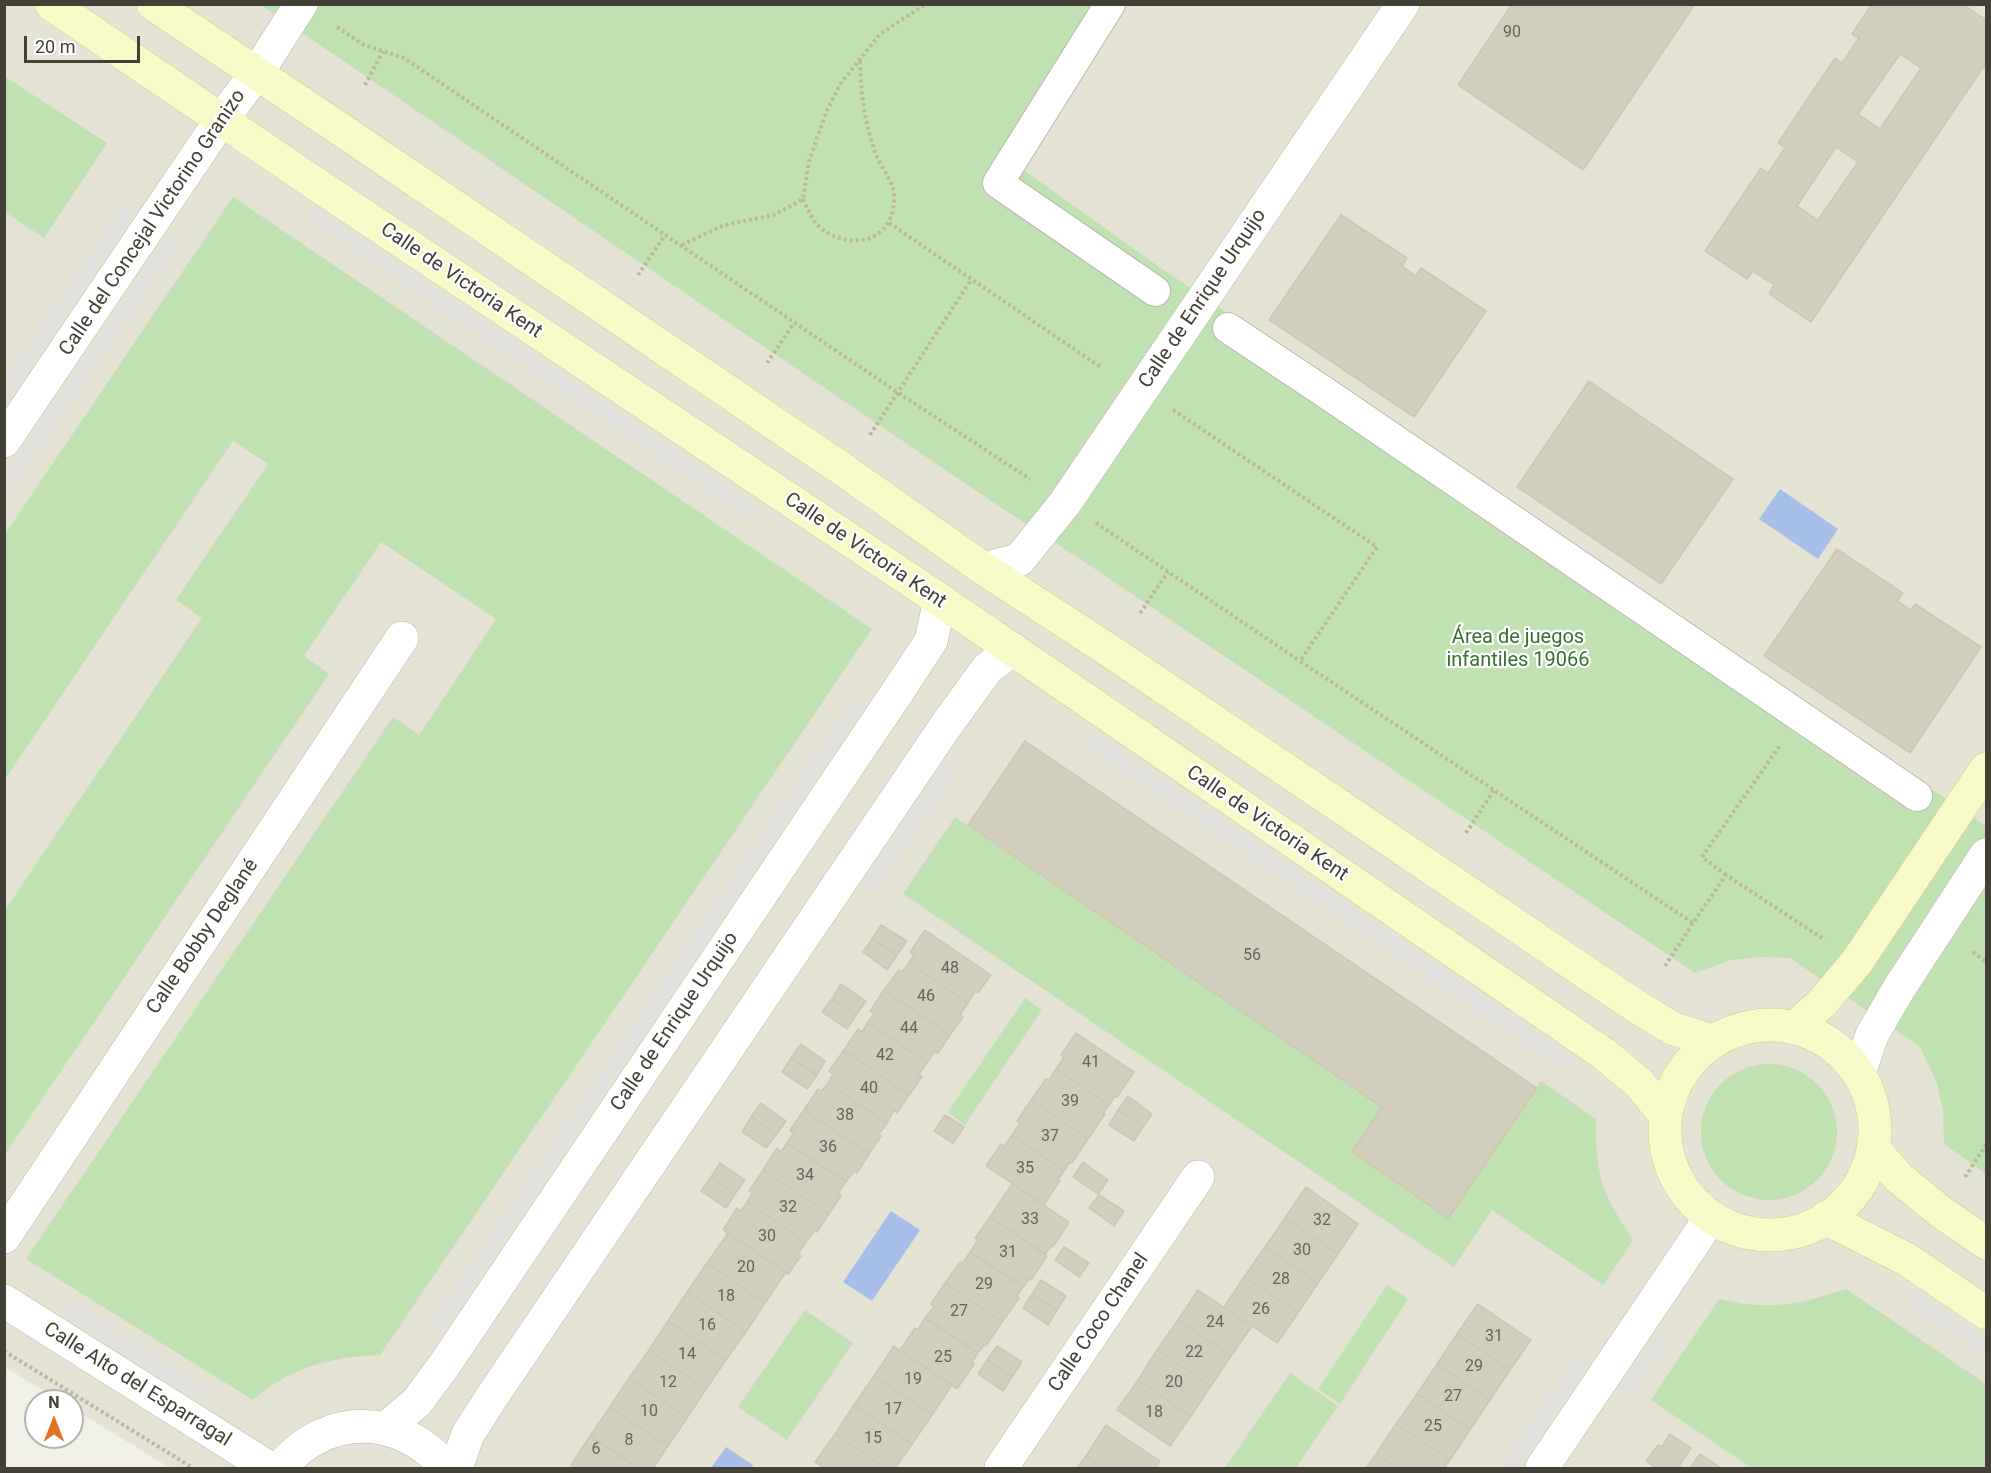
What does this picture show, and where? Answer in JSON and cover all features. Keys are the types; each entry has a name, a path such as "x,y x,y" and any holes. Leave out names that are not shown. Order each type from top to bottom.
{"main road":[{"name":"Calle de Victoria Kent","path":"51,4 940,600 1604,1054 1639,1083 1665,1115"},
{"path":"153,4 845,471 984,569 1637,1007 1674,1029 1713,1041"},
{"path":"1795,1028 1821,1004 1856,963 1986,769"},
{"path":"1774,1025 1795,1028 1820,1037 1842,1053 1859,1073 1868,1090 1873,1110 1874,1149 1857,1189 1843,1206 1825,1218 1780,1234 1756,1234 1732,1228 1711,1217 1693,1202 1679,1183 1669,1161 1665,1138 1665,1115 1673,1086 1690,1061 1713,1041 1732,1031 1753,1026 1774,1025"},
{"path":"1874,1149 1898,1177 1941,1212 1986,1243"},
{"path":"1825,1218 1908,1260 1986,1313"}],"street":[{"name":"Calle del Concejal Victorino Granizo","path":"4,441 221,120 257,73 301,4"},
{"path":"1110,4 999,183 1155,291"},
{"name":"Calle de Enrique Urquijo","path":"984,569 1019,560 1065,503 1403,4"},
{"path":"1228,328 1917,796"},
{"name":"Calle de Enrique Urquijo","path":"386,1429 417,1402 445,1364 890,704 931,641 940,600"},
{"name":"Calle Bobby Deglané","path":"4,1236 402,638"},
{"path":"456,1468 468,1434 493,1395 945,727 987,669 1012,649"},
{"path":"1859,1073 1872,1035 1898,990 1986,855"},
{"name":"Calle Coco Chanel","path":"1001,1468 1198,1177"},
{"path":"1542,1468 1711,1217"},
{"name":"Calle Alto del Esparragal","path":"4,1301 269,1468"},
{"path":"280,1468 292,1454 312,1440 336,1430 360,1426 386,1429 412,1438 435,1454 447,1468"}],"path":[{"path":"860,57 860,87 868,125 877,157 894,190 894,207 889,223 878,235 859,242 833,236 814,222 803,199 809,161 827,110 841,84 860,57 879,34 926,4"},
{"path":"337,27 364,45 404,58 794,323 1030,479"},
{"path":"365,85 384,51"},
{"path":"681,246 724,225 774,215 803,199"},
{"path":"889,223 1102,368"},
{"path":"638,275 665,235"},
{"path":"870,435 971,280"},
{"path":"767,363 794,323"},
{"path":"1173,410 1377,547 1300,661"},
{"path":"1096,523 1693,923"},
{"path":"1140,613 1168,572"},
{"path":"1800,716 1702,857 1825,940"},
{"path":"1466,833 1494,790"},
{"path":"1665,966 1726,875"},
{"path":"1973,952 1986,962"},
{"path":"1965,1177 1986,1146"},
{"path":"4,1351 193,1468"}],"shaded area":[{"path":"4,5 1986,5 1986,1468 170,1468 84,1415 84,1389 41,1389 5,1367"},
{"path":"124,204 135,211 5,404 5,380"},
{"path":"314,206 759,509 751,520 306,217"},
{"path":"169,234 179,242 5,500 5,477"},
{"path":"854,698 865,706 441,1331 431,1323"},
{"path":"1092,733 1571,1056 1562,1068 1084,745"},
{"path":"947,760 959,768 875,892 863,885"},
{"path":"1917,1292 1986,1339 1986,1355 1909,1303"},
{"path":"71,1303 210,1390 204,1402 63,1315"},
{"path":"1656,1335 1668,1343 1631,1395 1620,1388"},
{"path":"1577,1356 1588,1364 1518,1468 1500,1468"}],"green space":[{"name":"Área de juegos infantiles 19066","path":"261,5 1126,5 1018,166 1158,266 1986,826 1986,1174 1944,1144 1943,1110 1937,1083 1920,1047 1790,958 1759,957 1731,960 1695,973 997,505"},
{"path":"4,76 107,143 44,238 5,212"},
{"path":"233,197 872,629 380,1355 344,1358 312,1366 282,1379 253,1400 26,1259 393,717 419,735 496,619 381,542 304,656 329,674 5,1154 5,910 202,618 176,600 268,464 233,441 5,779 5,534"},
{"path":"955,817 1382,1107 1352,1152 1448,1218 1541,1081 1596,1119 1596,1144 1603,1186 1633,1240 1603,1285 1492,1210 1454,1267 903,894"},
{"path":"1025,998 1042,1010 965,1125 948,1112"},
{"path":"1769,1064 1795,1069 1807,1075 1817,1084 1826,1094 1832,1106 1837,1132 1832,1158 1826,1170 1817,1180 1807,1189 1795,1195 1769,1200 1743,1195 1731,1189 1721,1180 1712,1170 1706,1158 1701,1132 1706,1106 1712,1094 1721,1084 1731,1075 1743,1069"},
{"path":"1387,1285 1408,1299 1340,1404 1318,1389"},
{"path":"1846,1289 1986,1384 1986,1468 1752,1468 1651,1400 1719,1299 1752,1305 1780,1305 1813,1299"},
{"path":"805,1310 853,1343 787,1440 738,1407"},
{"path":"1290,1373 1338,1406 1296,1468 1225,1468"}],"water":[{"path":"1780,489 1838,529 1818,559 1759,519"},
{"path":"891,1211 920,1230 872,1301 843,1282"},
{"path":"726,1447 753,1465 751,1468 711,1468"}],"building":[{"path":"1512,4 1695,4 1583,170 1458,85"},
{"path":"1872,4 1959,4 1963,7 1964,5 1986,20 1986,63 1811,322 1769,294 1774,285 1753,271 1747,279 1705,251 1761,168 1768,173 1785,148 1778,143 1835,58 1842,63 1859,38 1852,34","holes":["1900,54 1921,68 1880,129 1858,114","1836,147 1858,162 1818,220 1797,206"]},
{"path":"1341,215 1407,258 1402,266 1416,276 1421,268 1486,311 1414,417 1269,320"},
{"path":"1589,381 1733,479 1661,584 1517,487"},
{"path":"1837,549 1903,593 1897,601 1911,610 1915,604 1981,647 1910,753 1764,656"},
{"path":"1025,741 1537,1088 1448,1218 1352,1152 1382,1107 968,825"},
{"path":"881,925 907,941 897,955 872,939"},
{"path":"925,930 991,975 978,993 975,991 968,1003 909,963 914,954 910,952"},
{"path":"872,939 897,955 887,970 863,952"},
{"path":"909,963 968,1003 960,1015 963,1017 950,1035 884,990 899,970 902,972"},
{"path":"841,984 866,1001 856,1015 832,999"},
{"path":"884,990 950,1035 938,1053 935,1051 927,1063 868,1022 874,1014 870,1011"},
{"path":"832,999 856,1015 847,1029 822,1012"},
{"path":"868,1022 927,1063 919,1074 922,1077 909,1095 844,1050 858,1029 862,1032"},
{"path":"1076,1033 1134,1072 1109,1105 1056,1069 1064,1057 1061,1055"},
{"path":"801,1044 825,1061 817,1075 791,1058"},
{"path":"844,1050 909,1095 897,1113 894,1110 887,1123 828,1083 833,1074 829,1071"},
{"path":"791,1058 817,1075 807,1089 782,1072"},
{"path":"1056,1069 1109,1105 1088,1139 1031,1100"},
{"path":"828,1083 887,1123 869,1154 804,1110 818,1089 821,1091"},
{"path":"1128,1096 1152,1114 1143,1127 1118,1110"},
{"path":"1031,1100 1088,1139 1064,1171 1012,1135 1020,1123 1017,1121"},
{"path":"761,1103 786,1121 776,1135 751,1117"},
{"path":"804,1110 869,1154 857,1173 854,1171 846,1182 787,1143 793,1134 790,1130"},
{"path":"1118,1110 1143,1127 1134,1141 1109,1125"},
{"path":"945,1115 964,1127 953,1143 934,1131"},
{"path":"751,1117 776,1135 766,1148 742,1132"},
{"path":"1012,1135 1064,1171 1044,1205 986,1166 1001,1144 1004,1147"},
{"path":"787,1143 846,1182 838,1193 841,1196 829,1214 763,1170 777,1148 781,1152"},
{"path":"1083,1162 1108,1180 1098,1194 1073,1177"},
{"path":"720,1163 745,1180 735,1194 711,1177"},
{"path":"763,1170 829,1214 817,1232 814,1231 806,1242 747,1202 753,1193 749,1191"},
{"path":"711,1177 735,1194 726,1208 701,1191"},
{"path":"1012,1184 1069,1222 1053,1247 1052,1245 1045,1254 990,1217"},
{"path":"1306,1187 1358,1224 1338,1254 1285,1218"},
{"path":"1099,1195 1124,1211 1114,1226 1089,1208"},
{"path":"747,1202 806,1242 798,1254 801,1256 788,1274 723,1230 737,1208 741,1211"},
{"path":"990,1217 1047,1256 1031,1280 1029,1279 1023,1287 970,1252 978,1240 975,1238"},
{"path":"1285,1218 1338,1254 1318,1283 1265,1247"},
{"path":"728,1233 786,1272 765,1303 707,1263"},
{"path":"1064,1247 1089,1263 1079,1277 1055,1260"},
{"path":"1265,1247 1318,1283 1298,1313 1244,1277"},
{"path":"970,1252 1023,1287 1017,1296 1019,1298 1002,1322 945,1283"},
{"path":"707,1263 765,1303 746,1332 687,1292"},
{"path":"1244,1277 1298,1313 1277,1343 1224,1307"},
{"path":"1041,1280 1066,1296 1057,1310 1032,1294"},
{"path":"945,1283 1002,1322 986,1346 984,1345 978,1353 925,1318 934,1307 931,1304"},
{"path":"1198,1290 1252,1326 1231,1356 1178,1320"},
{"path":"687,1292 746,1332 726,1360 668,1321"},
{"path":"1032,1294 1057,1310 1048,1325 1023,1308"},
{"path":"1478,1304 1531,1340 1510,1370 1457,1334"},
{"path":"925,1318 978,1353 972,1362 974,1364 957,1389 900,1350 915,1328 918,1330"},
{"path":"1178,1320 1231,1356 1211,1386 1157,1350"},
{"path":"668,1321 726,1360 706,1389 649,1350"},
{"path":"1457,1334 1510,1370 1490,1400 1437,1364"},
{"path":"894,1346 952,1385 932,1415 874,1376"},
{"path":"997,1346 1022,1362 1012,1377 987,1360"},
{"path":"649,1350 706,1389 687,1418 629,1378"},
{"path":"1157,1350 1211,1386 1191,1416 1138,1380"},
{"path":"987,1360 1012,1377 1003,1391 978,1374"},
{"path":"1437,1364 1490,1400 1470,1430 1417,1394"},
{"path":"874,1376 932,1415 912,1444 854,1405"},
{"path":"629,1378 687,1418 668,1446 610,1407"},
{"path":"1138,1380 1191,1416 1170,1446 1117,1410"},
{"path":"1417,1394 1470,1430 1450,1460 1396,1424"},
{"path":"854,1405 912,1444 895,1468 886,1468 835,1434"},
{"path":"610,1407 668,1446 653,1468 639,1468 590,1436"},
{"path":"1396,1424 1450,1460 1444,1468 1397,1468 1376,1454"},
{"path":"1106,1425 1160,1461 1155,1468 1105,1468 1086,1456"},
{"path":"835,1434 886,1468 824,1468 815,1462"},
{"path":"1670,1434 1691,1448 1679,1466 1683,1468 1656,1468 1646,1461 1658,1445 1662,1447"},
{"path":"590,1436 639,1468 576,1468 571,1465"},
{"path":"1376,1454 1397,1468 1366,1468"},
{"path":"1700,1454 1721,1468 1690,1468"},
{"path":"1086,1456 1105,1468 1077,1468"}]}
